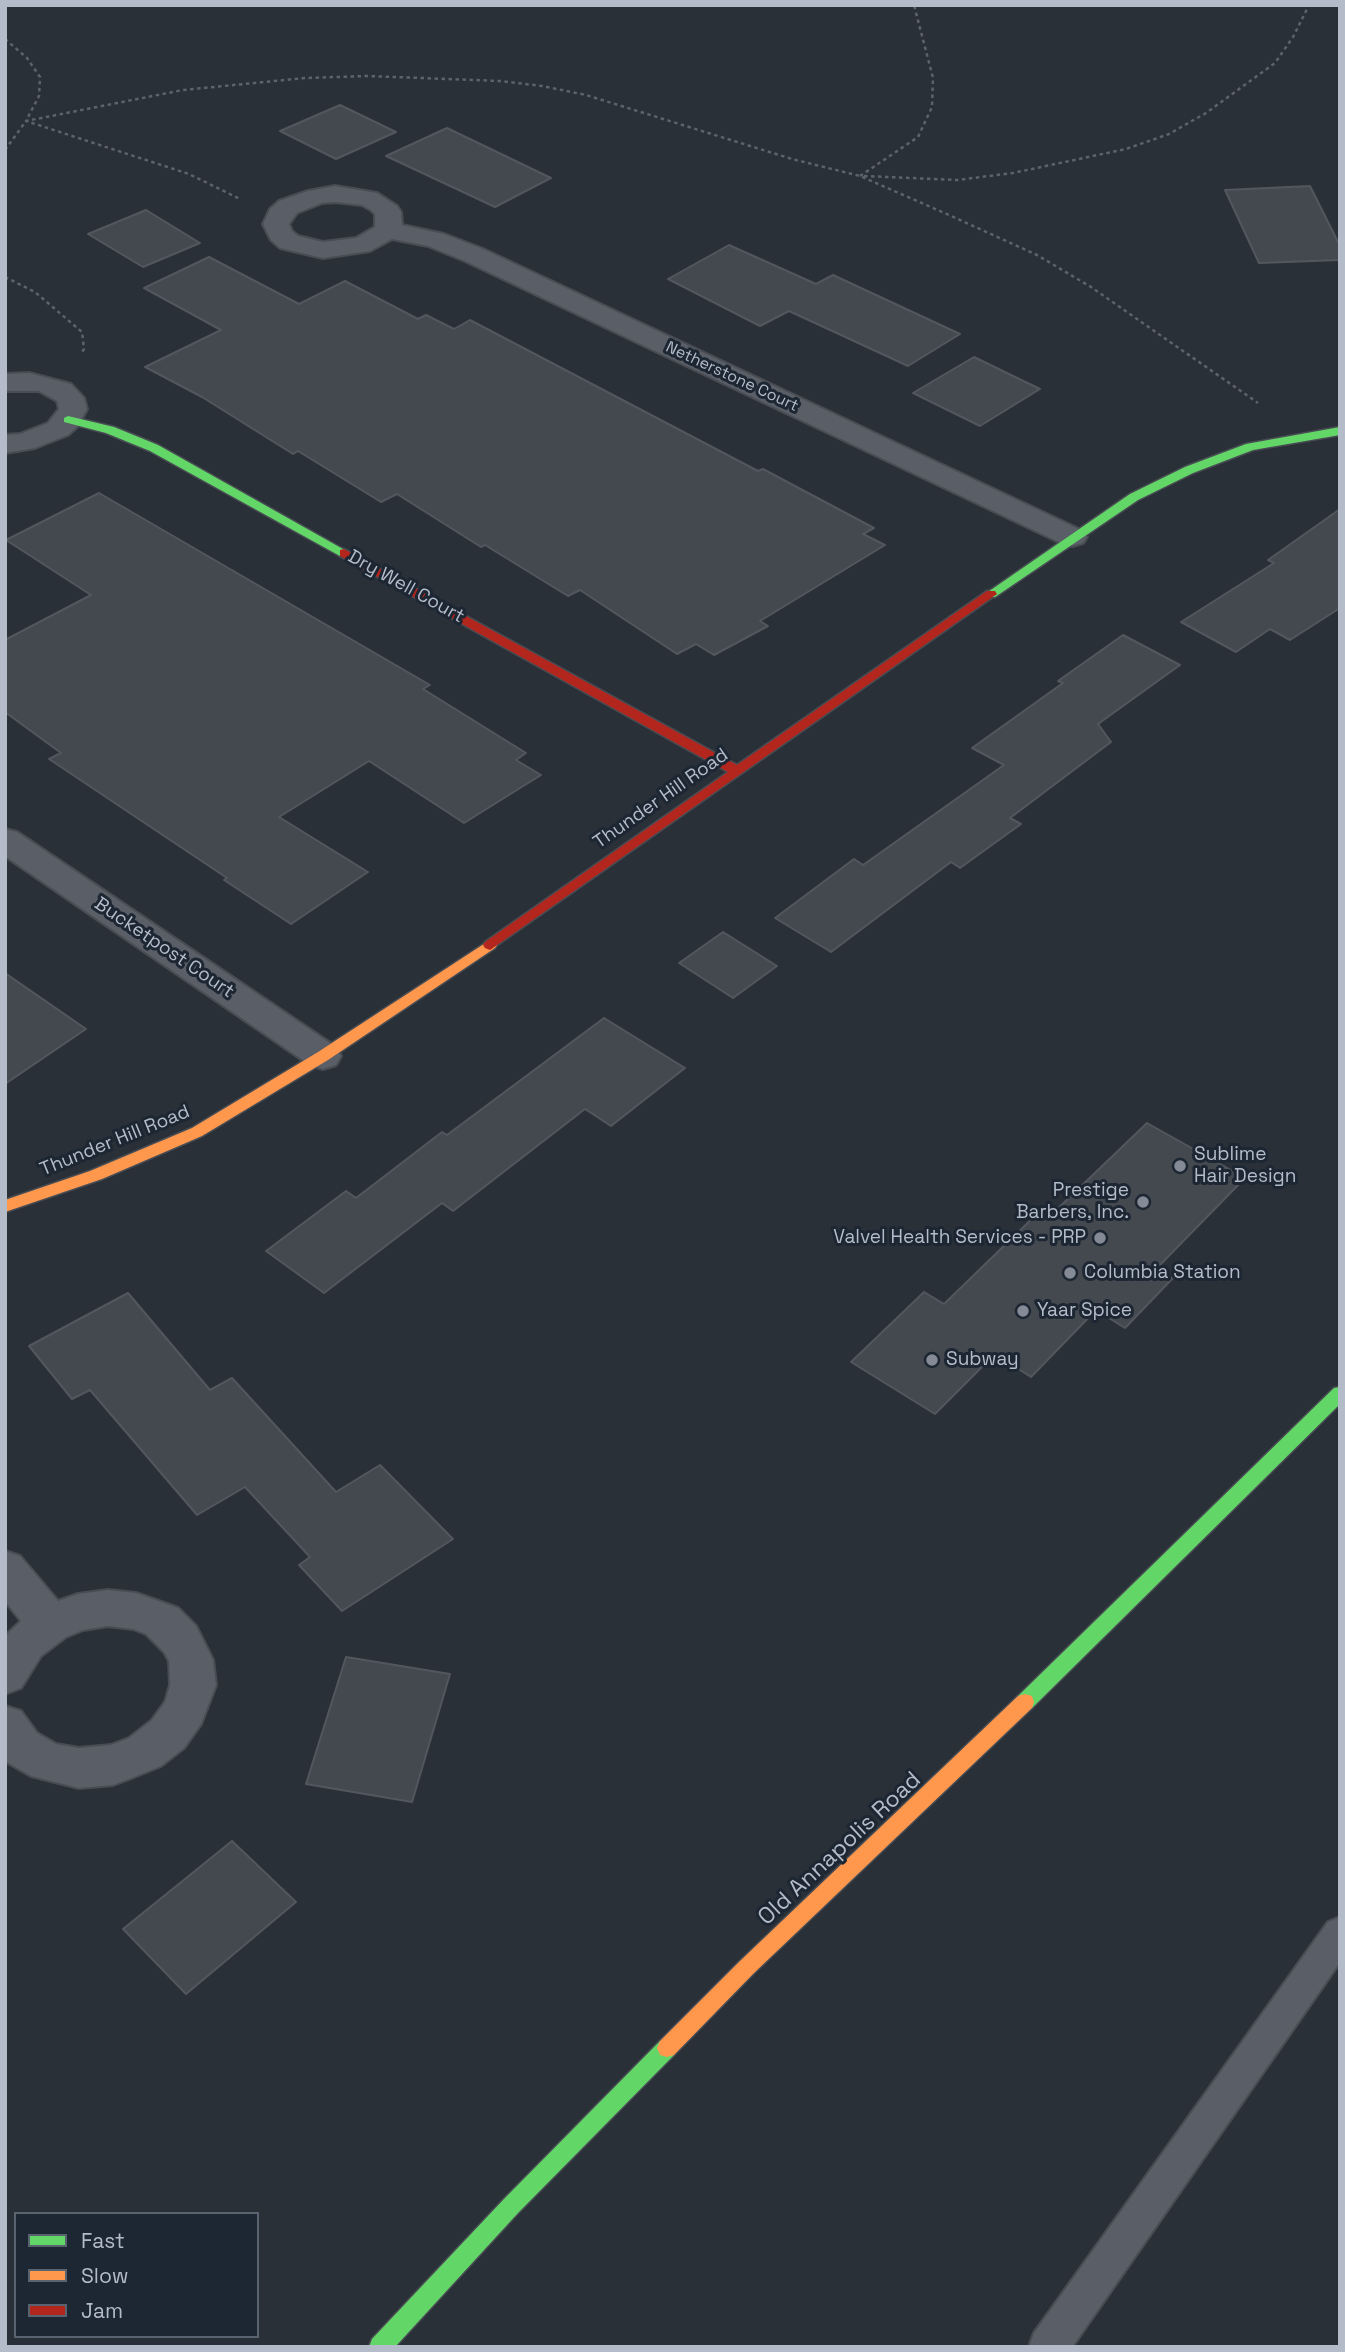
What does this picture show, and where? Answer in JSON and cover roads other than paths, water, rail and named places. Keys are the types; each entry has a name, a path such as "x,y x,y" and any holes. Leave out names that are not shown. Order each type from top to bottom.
{"street":[{"path":"352,195 380,204 388,212 390,221 387,230 377,239 361,245 323,250 289,242 280,234 276,224 279,215 288,207 317,196 352,195"},
{"name":"Netherstone Court","path":"387,230 435,240 474,255 1072,537"},
{"path":"5,383 29,381 46,384 71,398 73,409 68,420 43,437 5,444"},
{"name":"Dry Well Court","path":"68,420 110,430 154,448 737,771"},
{"name":"Thunder Hill Road","path":"5,1206 96,1175 197,1132 323,1056 436,983 1072,537 1134,497 1189,470 1250,447 1340,430"},
{"name":"Bucketpost Court","path":"5,840 323,1056"},
{"name":"Old Annapolis Road","path":"380,2347 511,2206 747,1967 933,1792 1340,1393"},
{"path":"5,1569 50,1624"},
{"path":"5,1675 25,1643 50,1624 78,1612 108,1608 136,1611 162,1621 180,1639 191,1660 193,1685 185,1710 169,1734 145,1752 113,1765 79,1768 47,1762 21,1747 5,1725"}],"lane":[{"path":"1048,2347 1340,1933"}],"place":[{"name":"Sublime Hair Design","path":"1180,1166"},
{"name":"Prestige Barbers, Inc.","path":"1143,1202"},
{"name":"Valvel Health Services - PRP","path":"1100,1238"},
{"name":"Columbia Station","path":"1070,1273"},
{"name":"Yaar Spice","path":"1023,1311"},
{"name":"Subway","path":"932,1360"}]}
